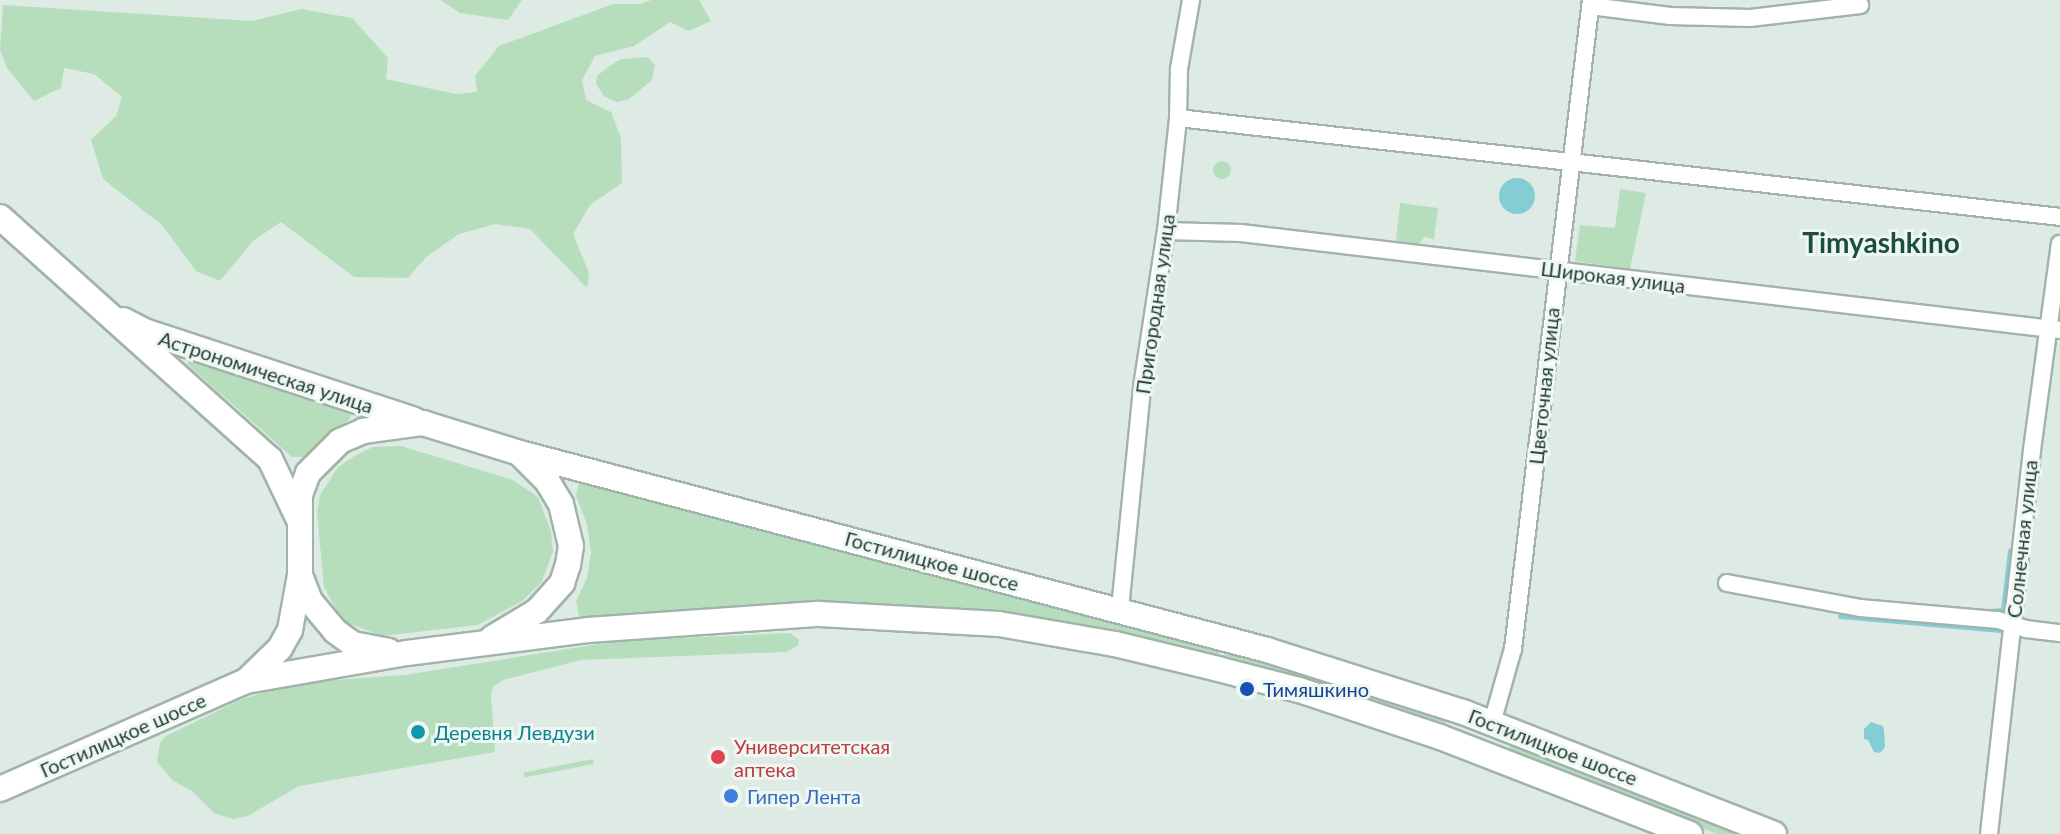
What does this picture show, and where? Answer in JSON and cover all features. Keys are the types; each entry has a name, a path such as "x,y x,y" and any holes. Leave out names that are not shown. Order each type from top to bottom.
{"main road":[{"name":"Астрономическая улица","path":"0,217 270,459 283,479 299,520"},
{"name":"Астрономическая улица","path":"111,314 147,332 423,423"},
{"name":"Гостилицкое шоссе","path":"246,681 280,648 290,630 300,575 300,495 308,473 340,441 363,431 423,423 520,453 1120,609 1280,654 1492,723 1774,834"},
{"path":"483,643 537,611 562,583 568,565 571,546 561,504 548,482 520,453"},
{"path":"300,575 310,601 335,631 353,644 407,653"},
{"name":"Гостилицкое шоссе","path":"0,789 246,681 483,643 677,621 819,614 999,624 1115,644 1263,680 1480,751 1690,834"},
{"path":"1480,751 1492,723"}],"street":[{"name":"Пригородная улица","path":"1120,609 1142,387 1166,231 1178,118 1179,69 1191,0"},
{"path":"1591,3 1670,16 1709,14 1750,18 1860,5"},
{"name":"Цветочная улица","path":"1492,723 1513,649 1591,3"},
{"path":"1178,118 2060,217"},
{"name":"Широкая улица","path":"1166,231 1241,233 2055,330"},
{"name":"Солнечная улица","path":"1989,834 2013,624 2055,330 2060,244"},
{"path":"1727,583 1860,608 1998,620 2060,633"}],"green space":[{"path":"440,0 522,0 508,20 460,13"},
{"path":"651,0 699,0 711,21 689,31 670,22 634,46 595,56 582,80 586,100 611,112 621,138 622,183 590,205 573,234 589,273 587,288 530,229 495,224 459,234 426,257 408,278 354,277 281,222 253,241 220,281 196,271 162,225 103,179 91,140 116,116 122,97 94,74 64,68 61,88 34,101 7,68 0,50 3,5 252,21 301,9 352,18 388,58 386,79 456,94 477,92 475,76 499,46 613,4 641,4"},
{"path":"648,57 655,65 652,80 629,99 617,102 604,96 596,84 597,76 621,59"},
{"path":"1218,161 1226,161 1231,170 1229,177 1218,179 1213,174 1213,166"},
{"path":"1620,189 1646,193 1630,269 1575,261 1580,225 1615,228"},
{"path":"1400,203 1438,208 1434,239 1424,237 1419,244 1396,241"},
{"path":"190,359 343,408 351,415 304,457 292,457 187,364"},
{"path":"401,446 513,480 538,497 551,531 553,552 541,583 522,601 478,625 382,636 348,623 336,609 324,587 317,513 320,495 338,467 356,455 373,447"},
{"path":"579,483 1221,646 1217,658 1153,643 698,612 579,617 576,601 587,578 591,552 587,524 576,496"},
{"path":"790,633 799,640 798,646 786,652 581,660 503,680 493,687 491,695 495,752 299,786 248,816 233,819 214,813 192,791 172,780 157,762 160,742 166,736 240,700 292,683 405,675 617,641"},
{"path":"1227,648 1446,718 1446,721 1442,726 1223,660"},
{"path":"1510,742 1746,834 1717,834 1515,754 1509,750"},
{"path":"593,759 594,764 524,777 523,773"}],"water":[{"path":"1517,178 1530,183 1535,196 1530,209 1517,214 1504,209 1499,196 1504,183"},
{"path":"1871,722 1883,726 1885,747 1880,753 1874,752 1868,740 1864,739 1864,729"}],"waterway":[{"path":"1989,611 2003,610 2010,550"},
{"path":"1840,616 2000,630"}],"place":[{"name":"Тимяшкино","path":"1247,689"},
{"name":"Деревня Левдузи","path":"418,732"},
{"name":"Университетская аптека","path":"718,757"},
{"name":"Гипер Лента","path":"731,796"}],"district":[{"name":"Timyashkino","path":"1881,242"}]}
